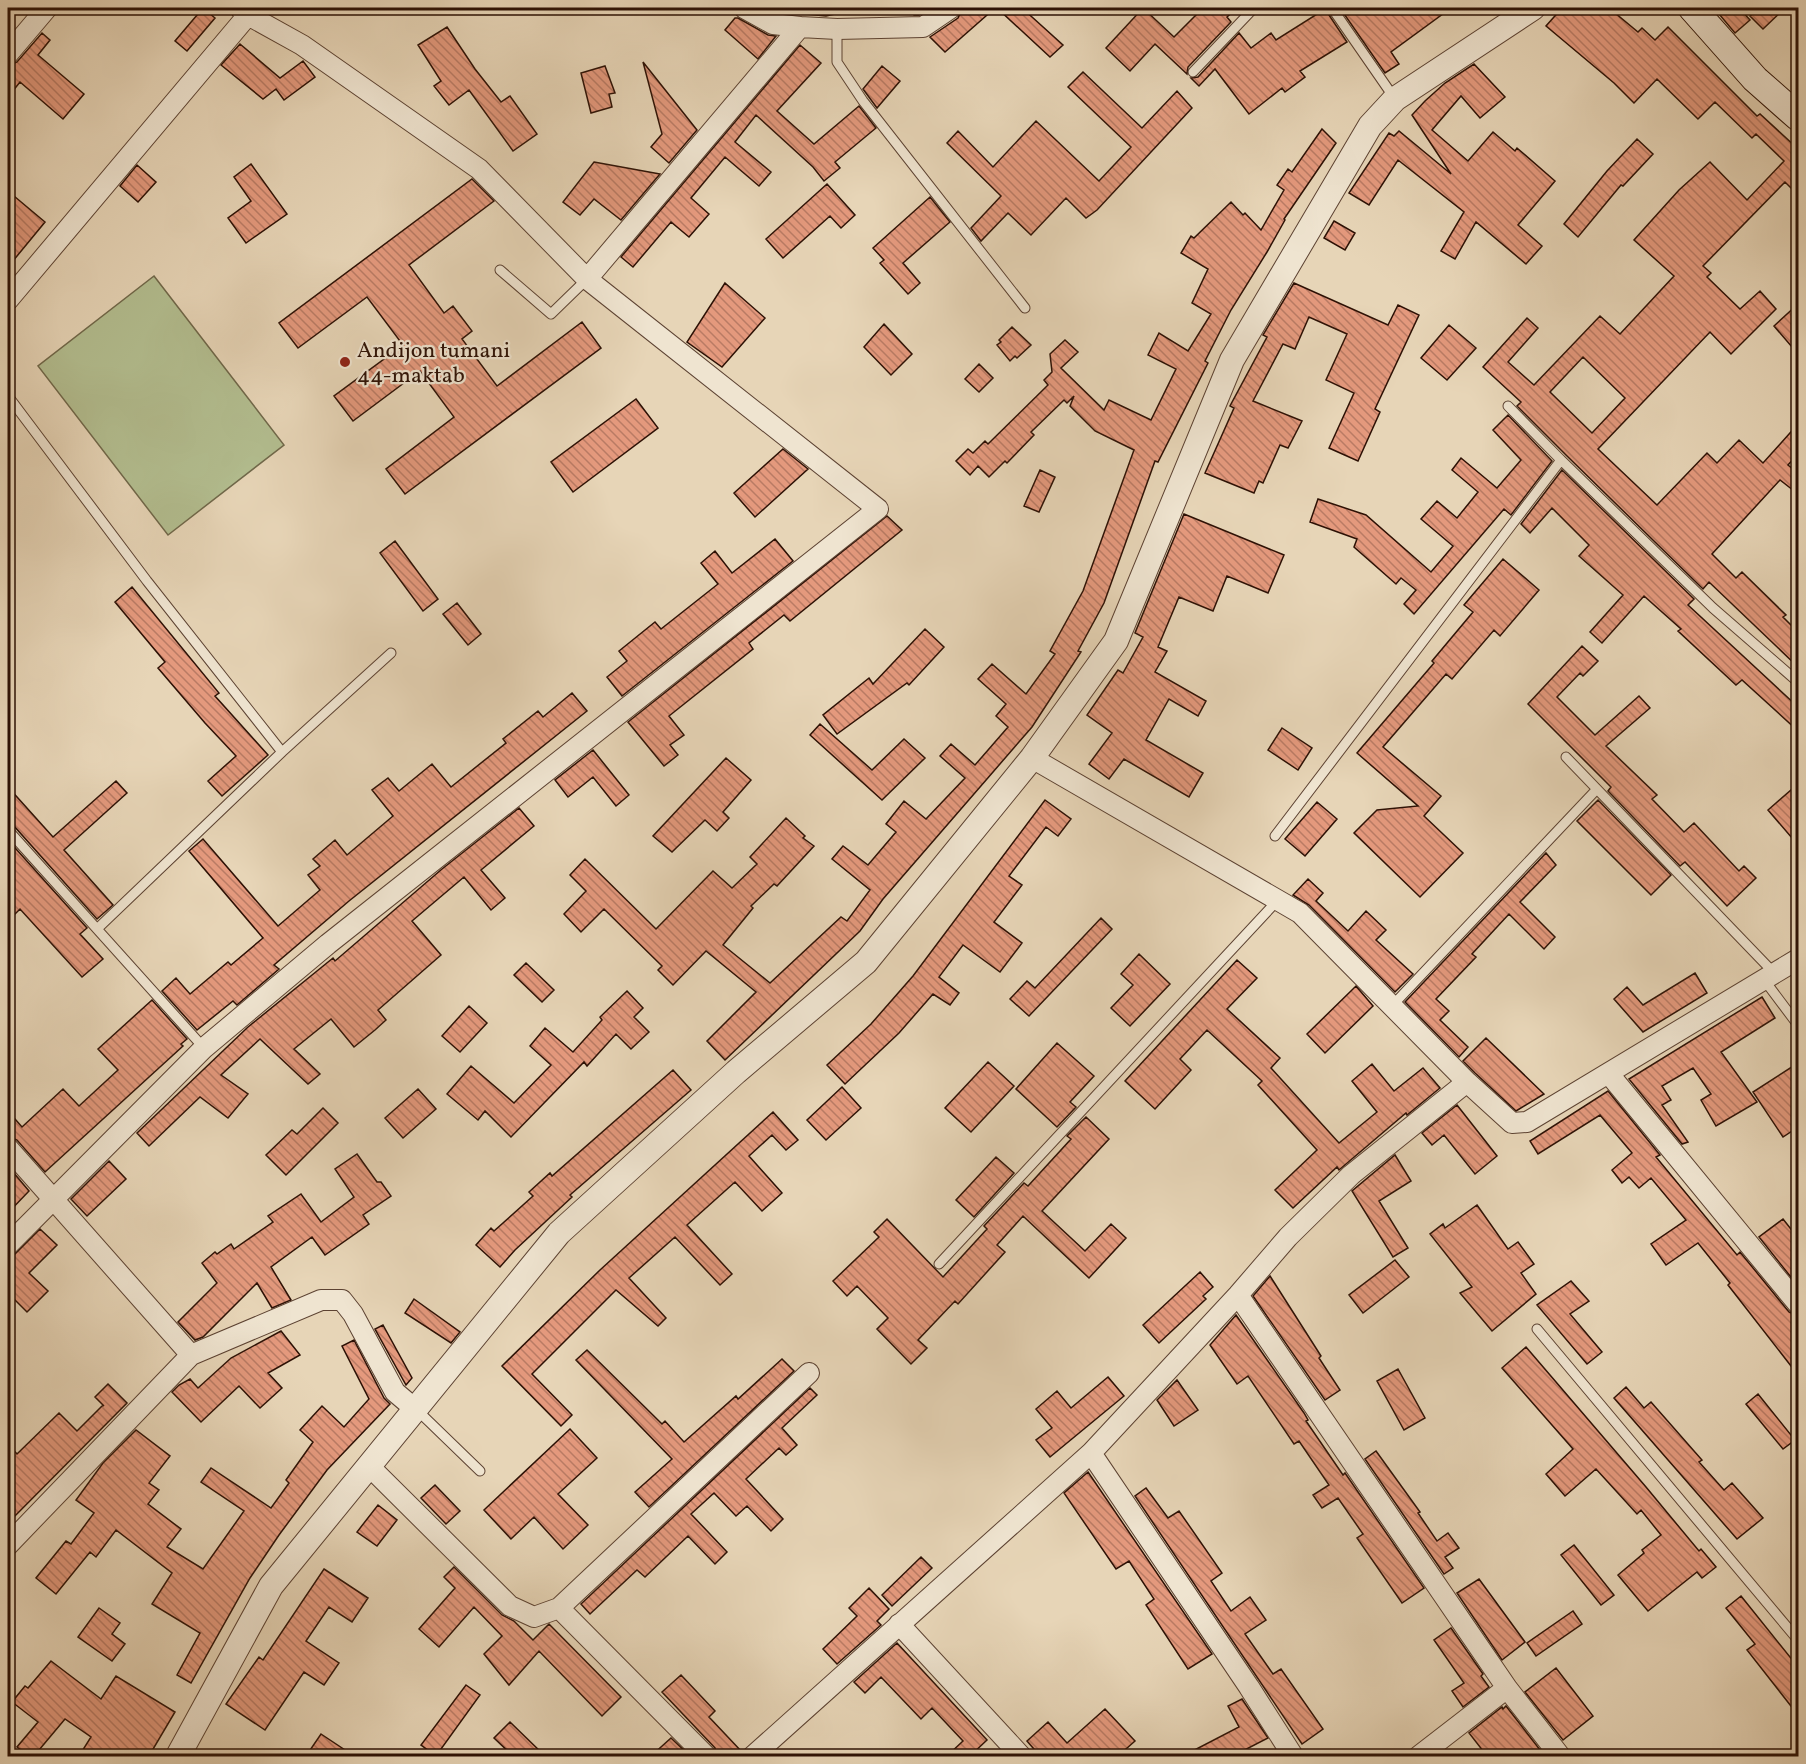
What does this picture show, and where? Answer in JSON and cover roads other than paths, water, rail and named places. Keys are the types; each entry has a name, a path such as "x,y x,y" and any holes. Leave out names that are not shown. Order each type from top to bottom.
{"main road":[{"path":"1692,8 1755,79 1798,117"}],"street":[{"path":"8,54 47,8"},
{"path":"744,8 773,24 837,29 923,27 951,8"},
{"path":"178,1756 271,1586 559,1233 735,1072 866,962 1032,758 1116,641 1232,360 1371,126 1395,99 1533,8"},
{"path":"8,300 244,11 302,45 479,169 587,279 878,509 328,944 204,1048 8,1245"},
{"path":"587,279 800,27"},
{"path":"1032,758 1300,913 1391,1007 1512,1123 1527,1122 1798,959"},
{"path":"1608,1074 1798,1304"},
{"path":"753,1756 1090,1453 1288,1237 1351,1175 1467,1082"},
{"path":"8,1148 191,1355"},
{"path":"1238,1294 1507,1688 1560,1756"},
{"path":"8,1545 191,1355 321,1300 342,1300 353,1314 394,1392 415,1409"},
{"path":"369,1466 510,1606 534,1617 559,1608 808,1373"},
{"path":"1090,1453 1249,1687 1293,1756"},
{"path":"559,1608 706,1756"},
{"path":"898,1624 1021,1756"},
{"path":"1419,1756 1507,1688"}],"lane":[{"path":"1193,72 1254,8"},
{"path":"1332,8 1395,99"},
{"path":"837,29 837,62 863,101 1025,308"},
{"path":"500,270 551,314 587,279"},
{"path":"8,396 147,581 282,752"},
{"path":"1508,406 1713,608 1798,682"},
{"path":"1275,836 1561,460"},
{"path":"97,929 282,752 391,653"},
{"path":"1566,757 1770,977 1798,1025"},
{"path":"1391,1007 1597,789"},
{"path":"8,830 204,1048"},
{"path":"939,1264 1277,901"},
{"path":"1537,1329 1798,1640"},
{"path":"415,1409 480,1471"}],"place":[{"name":"Andijon tumani 44-maktab","path":"345,362"}]}
